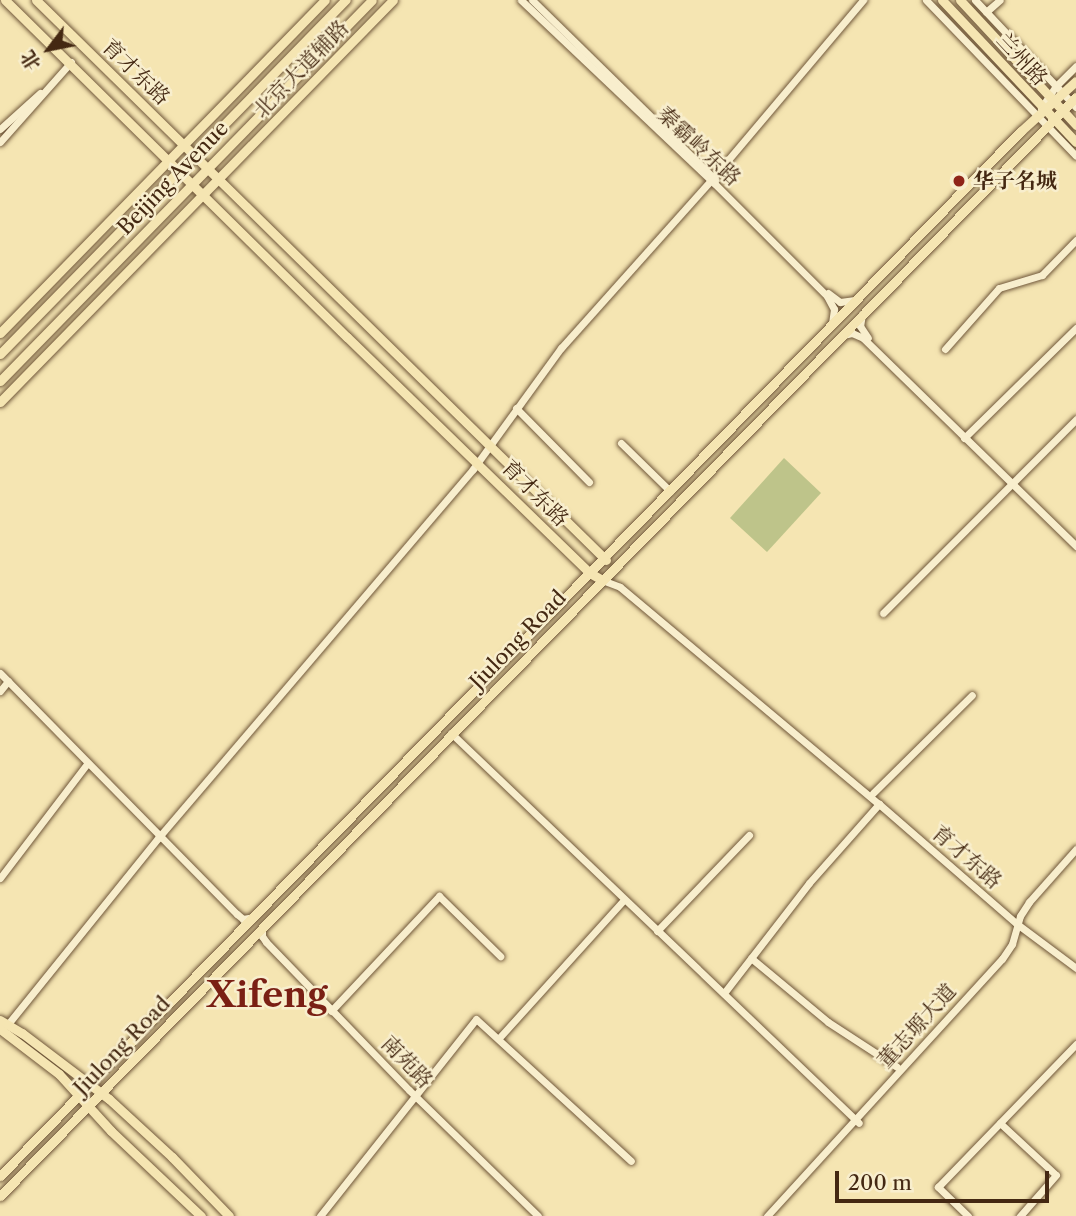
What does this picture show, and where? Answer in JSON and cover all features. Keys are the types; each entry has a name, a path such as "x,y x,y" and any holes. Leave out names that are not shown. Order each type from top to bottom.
{"main road":[{"name":"育才东路","path":"5,0 590,573 602,580"},
{"name":"育才东路","path":"36,0 490,444 612,569"},
{"name":"北京大道辅路","path":"0,333 325,0"},
{"name":"Beijing Avenue","path":"0,354 345,0"},
{"name":"Beijing Avenue","path":"0,381 372,0"},
{"name":"北京大道辅路","path":"0,402 393,0"},
{"name":"兰州路","path":"942,0 1041,110 1076,142"},
{"name":"兰州路","path":"960,0 1076,125"},
{"name":"Jiulong Road","path":"0,1176 831,326 1051,97 1059,89 1076,81"},
{"name":"Jiulong Road","path":"0,1196 864,311 1052,121 1075,104"},
{"path":"3,1024 101,1093 172,1157 229,1216"},
{"path":"3,1024 59,1074 111,1131 201,1216"}],"street":[{"name":"秦霸岭东路","path":"522,0 712,179 827,296 834,309 831,326"},
{"name":"秦霸岭东路","path":"532,0 835,299 845,303 857,299"},
{"path":"3,1024 478,462 561,348 712,179 863,0"},
{"path":"926,0 1041,110"},
{"path":"975,0 1075,104"},
{"path":"986,12 1000,0"},
{"path":"0,142 71,62"},
{"path":"1059,89 1076,66"},
{"path":"0,128 46,88"},
{"path":"1052,121 1076,156"},
{"path":"945,349 999,288 1042,275 1076,240"},
{"path":"864,311 860,320 862,332 965,437"},
{"path":"965,437 1076,328"},
{"path":"839,337 852,333 863,338 1076,543"},
{"path":"516,408 589,482"},
{"path":"883,613 1076,419"},
{"path":"621,443 670,491"},
{"name":"育才东路","path":"612,569 623,584 873,793 1020,924"},
{"name":"育才东路","path":"602,580 620,587 1020,924 1076,966"},
{"path":"0,691 4,679 86,765 237,914 243,919 254,916"},
{"path":"873,793 972,695"},
{"path":"451,733 857,1121"},
{"path":"0,878 86,765"},
{"path":"724,993 809,883 879,804"},
{"path":"657,931 749,835"},
{"path":"159,837 234,916 237,933"},
{"name":"董志塬大道","path":"770,1216 1002,959 1012,944 1029,902 1076,849"},
{"name":"董志塬大道","path":"1020,924 1031,905 1076,855"},
{"path":"332,1010 439,896 500,956"},
{"path":"499,1038 624,901"},
{"name":"南苑路","path":"263,926 264,939 415,1098 536,1216"},
{"name":"南苑路","path":"246,943 264,944 332,1010"},
{"path":"751,958 828,1022 897,1067"},
{"path":"320,1216 476,1019 631,1161"},
{"path":"968,1216 938,1187 1076,1044"},
{"path":"1000,1123 1056,1175 1020,1216"}],"green space":[{"path":"784,458 821,493 767,552 730,518"}],"place":[{"name":"华子名城","path":"959,181"}],"district":[{"name":"Xifeng","path":"267,995"}]}
